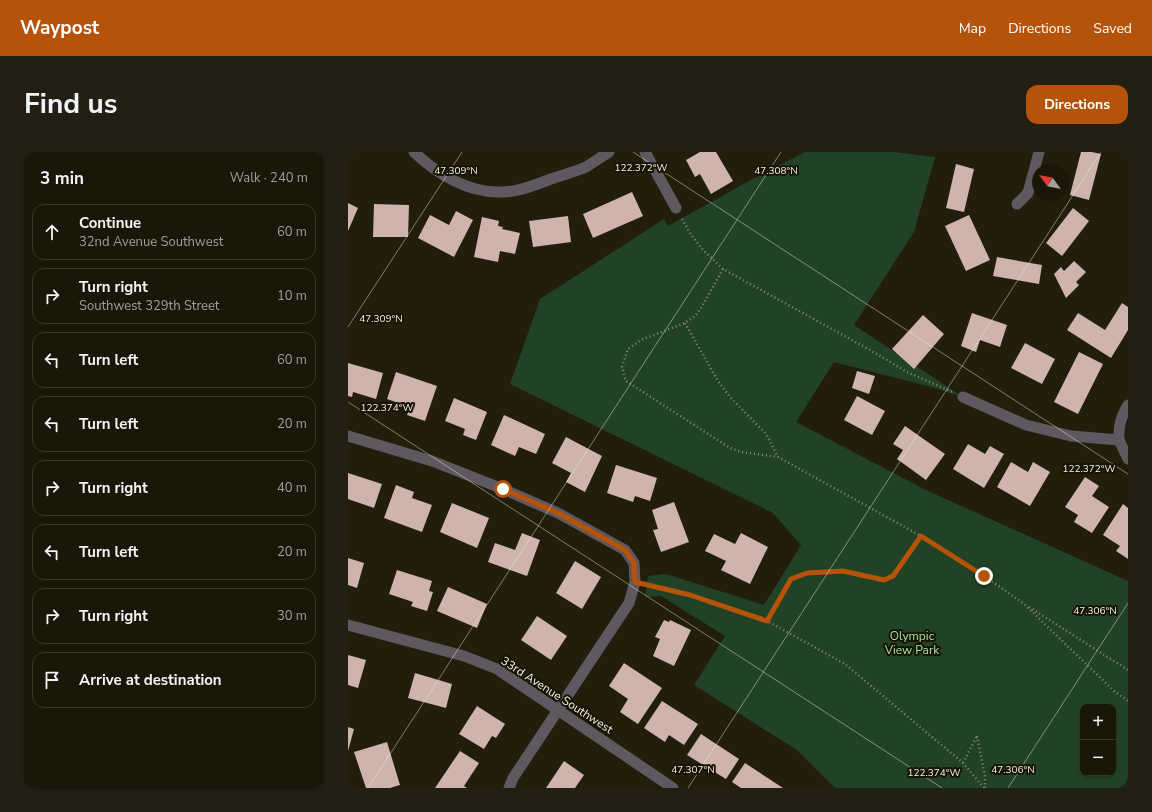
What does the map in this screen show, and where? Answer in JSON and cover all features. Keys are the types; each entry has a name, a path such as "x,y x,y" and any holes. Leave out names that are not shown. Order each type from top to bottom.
{"street":[{"path":"414,152 457,183 478,190 490,192 514,190 540,183 585,167 609,152"},
{"path":"645,152 676,208"},
{"path":"1017,204 1028,193 1039,152"},
{"path":"963,397 1026,425 1071,436 1120,440"},
{"path":"1128,405 1121,418 1118,429 1120,440 1128,459"},
{"path":"348,436 432,461 496,486 558,513 625,550 634,563 635,582 629,603 513,778 509,788"},
{"name":"33rd Avenue Southwest","path":"348,625 464,656 497,669 673,788"}],"path":[{"path":"676,208 692,236 703,250 723,269 907,372 963,397"},
{"path":"723,269 700,310 685,323 641,340 628,349 622,367 626,381 730,448 742,452 778,457 921,536 984,576 1023,604 1128,670"},
{"path":"685,323 718,381 730,397 765,433 778,457"},
{"path":"767,621 791,579 807,573 843,571 884,580 893,576 921,536"},
{"path":"635,582 690,595 767,621 845,664 963,763 985,788"},
{"path":"1023,604 1114,690 1128,701"},
{"path":"963,763 977,736 985,776 985,788"}],"green space":[{"name":"Olympic View Park","path":"805,152 894,152 935,157 914,232 854,325 963,397 935,388 834,362 796,422 928,491 1128,581 1128,788 835,788 797,750 694,685 725,636 661,596 645,597 648,576 666,574 764,605 801,545 773,513 510,384 540,299 664,219 668,226"}],"building":[{"path":"700,152 716,152 733,181 711,194 700,174 695,177 686,160"},
{"path":"1081,152 1101,154 1089,200 1070,195"},
{"path":"956,164 974,169 964,212 946,208"},
{"path":"632,192 643,216 593,238 583,214"},
{"path":"348,203 358,208 348,231"},
{"path":"374,204 409,205 408,237 373,237"},
{"path":"1073,208 1089,221 1062,256 1046,243"},
{"path":"456,211 473,220 454,257 418,238 430,215 449,225"},
{"path":"969,215 990,260 966,271 945,226"},
{"path":"568,216 571,242 533,247 529,221"},
{"path":"482,217 499,221 498,226 503,227 502,229 520,233 515,254 500,251 498,262 474,257"},
{"path":"997,257 1042,265 1039,284 993,276"},
{"path":"1074,261 1086,272 1076,282 1079,285 1066,298 1054,274 1061,267 1064,271"},
{"path":"1122,303 1128,307 1128,330 1111,358 1067,330 1078,313 1105,330"},
{"path":"972,313 1007,325 1000,347 980,340 976,352 961,346"},
{"path":"923,315 944,334 914,369 892,349"},
{"path":"1025,343 1055,359 1042,384 1011,368"},
{"path":"1079,352 1103,364 1078,414 1054,402"},
{"path":"348,363 383,373 376,399 353,392 352,397 348,396"},
{"path":"857,371 875,376 869,394 852,388"},
{"path":"396,372 437,386 425,421 407,415 410,407 387,399"},
{"path":"857,396 885,411 872,435 844,420"},
{"path":"454,398 487,412 476,440 463,435 465,429 445,421"},
{"path":"504,415 545,434 536,454 519,447 515,456 491,445"},
{"path":"905,426 945,454 926,480 897,459 903,450 893,444"},
{"path":"566,437 602,456 585,492 566,482 571,473 552,463"},
{"path":"968,444 985,454 990,446 1004,454 984,488 953,469"},
{"path":"1011,462 1028,472 1033,462 1050,472 1030,506 997,487"},
{"path":"616,465 657,478 650,501 635,496 633,502 607,493"},
{"path":"348,473 382,484 374,508 348,499"},
{"path":"1085,477 1099,486 1092,496 1109,507 1092,533 1074,522 1078,515 1065,507"},
{"path":"396,485 414,492 412,498 432,505 422,532 384,518"},
{"path":"674,502 689,542 661,552 653,530 658,529 652,510"},
{"path":"452,503 489,518 477,548 440,532"},
{"path":"1123,504 1128,508 1128,559 1116,551 1120,546 1103,535"},
{"path":"522,533 540,540 527,576 488,562 495,543 515,550"},
{"path":"741,533 768,547 750,584 721,570 726,561 705,551 714,534 735,544"},
{"path":"348,558 364,563 357,588 348,585"},
{"path":"575,561 601,577 582,609 556,593"},
{"path":"397,570 432,581 429,591 433,592 427,611 411,606 413,602 389,594"},
{"path":"448,587 487,604 477,628 437,611"},
{"path":"537,616 567,636 551,660 521,640"},
{"path":"664,620 669,622 670,620 691,630 674,666 653,656 660,639 655,637"},
{"path":"348,655 366,660 358,688 348,685"},
{"path":"624,663 662,688 638,724 620,712 628,699 609,686"},
{"path":"415,673 452,684 446,708 408,698"},
{"path":"662,701 698,724 684,745 669,735 665,742 644,728"},
{"path":"477,706 505,724 496,738 492,736 484,749 459,734"},
{"path":"348,727 354,729 348,751"},
{"path":"701,734 739,759 726,779 687,755"},
{"path":"387,742 400,785 390,788 366,788 354,752"},
{"path":"460,751 479,763 464,786 467,788 435,788"},
{"path":"564,761 584,775 575,788 546,788"},
{"path":"745,763 783,788 741,788 732,782"}],"route":[{"path":"503,489 558,513 625,550 634,563 635,582 690,595 767,621 791,579 807,573 843,571 884,580 893,576 921,536 984,576"}]}
